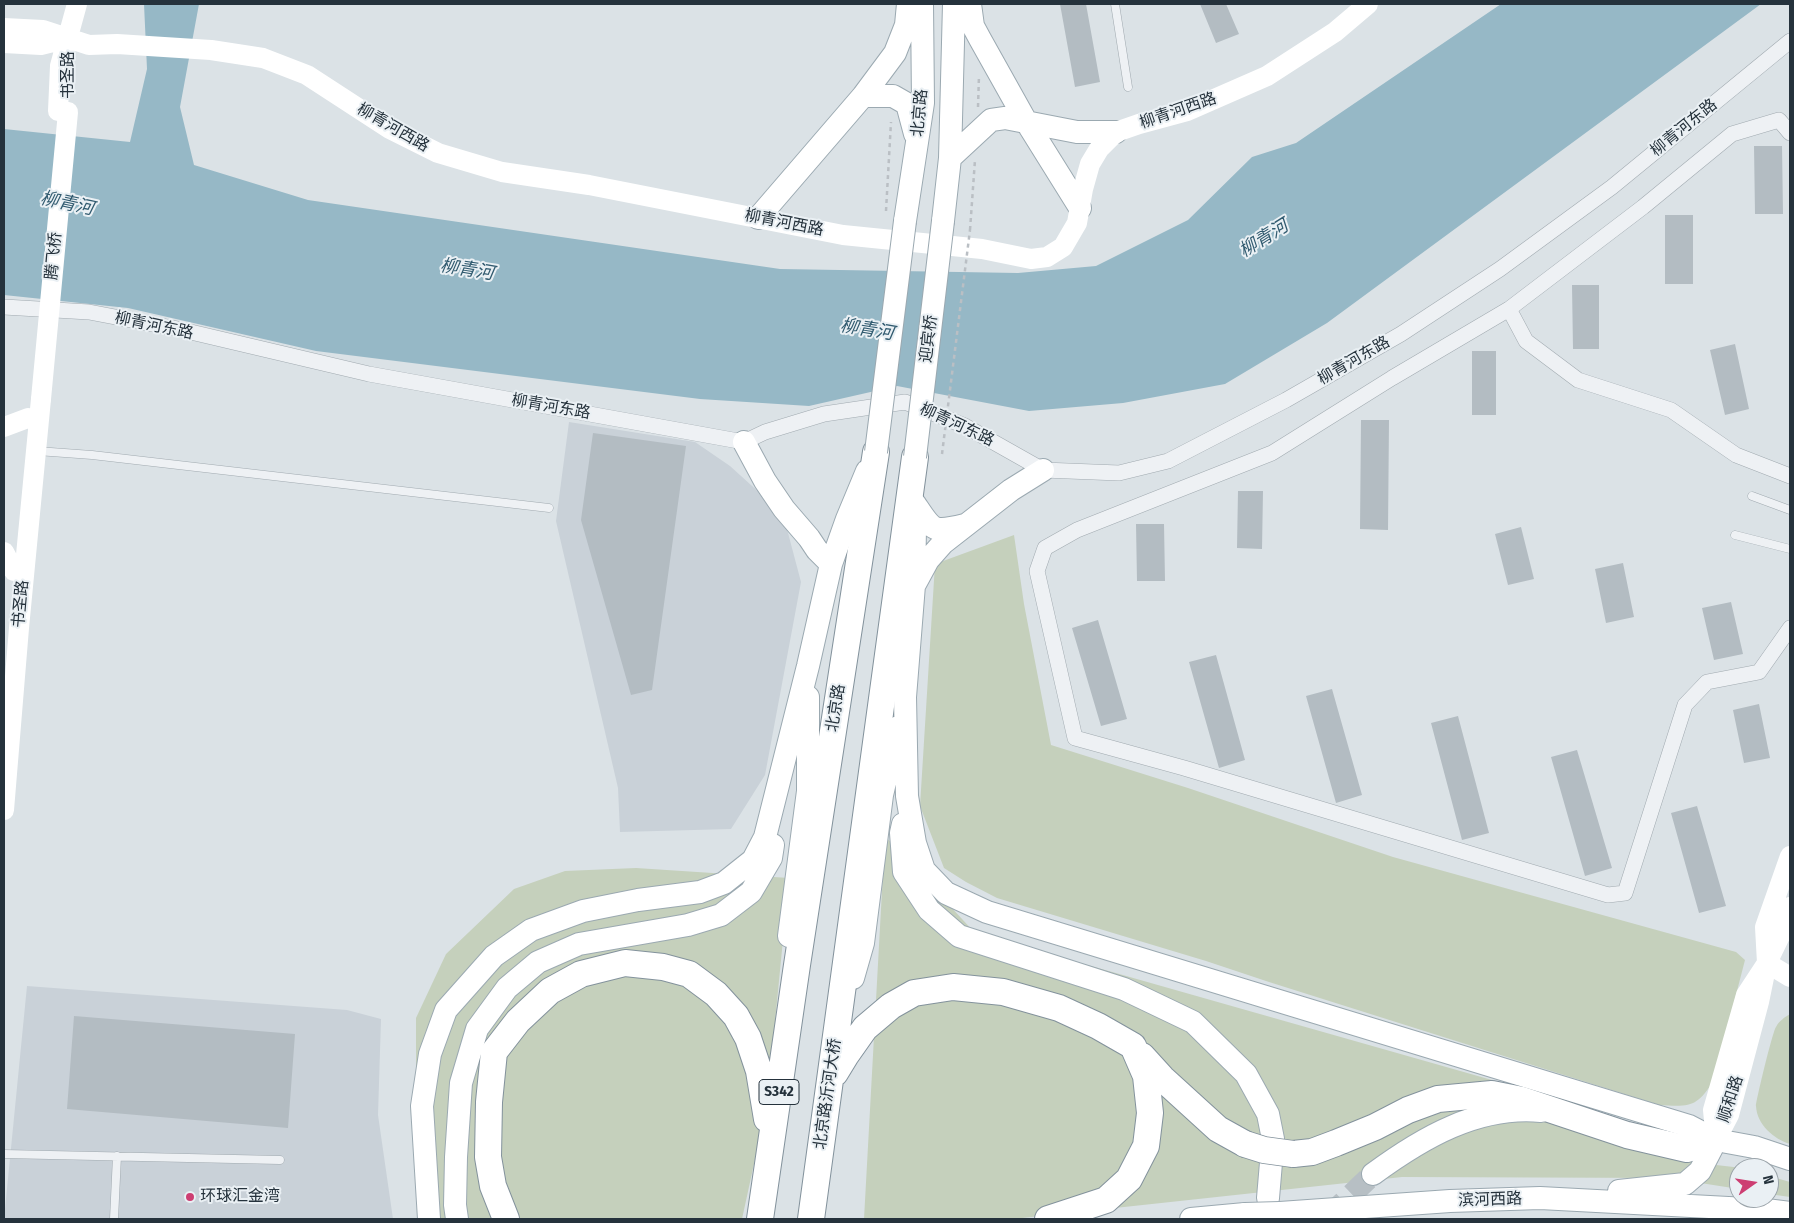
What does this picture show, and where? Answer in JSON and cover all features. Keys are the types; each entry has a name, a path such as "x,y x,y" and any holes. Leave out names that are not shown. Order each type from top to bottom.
{"highway":[{"name":"北京路","path":"788,1029 876,452"},
{"name":"北京路沂河大桥","path":"810,1219 838,1030 915,457"},
{"path":"506,1219 493,1186 488,1157 489,1102 494,1052 518,1021 550,991 581,974 625,963 663,968 689,974 716,994 736,1016 748,1038 759,1071 771,1143"},
{"path":"830,1082 846,1055 866,1028 891,1006 914,993 953,987 1003,992 1058,1008 1098,1026 1133,1046 1162,1078 1218,1129 1245,1144 1264,1150 1293,1154 1312,1152 1438,1099 1492,1094 1522,1100 1627,1135 1686,1150 1716,1140"},
{"name":"S342","path":"760,1219 788,1029"},
{"path":"1048,1219 1106,1200 1129,1179 1146,1146 1150,1114 1146,1076 1133,1046"}],"main road":[{"path":"758,218 863,96 895,53 906,25 908,4"},
{"name":"北京路","path":"895,220 918,144 923,103 922,4"},
{"name":"北京路","path":"943,221 950,158 954,4"},
{"path":"970,4 973,26 980,39 1027,123 1080,208"},
{"path":"863,96 893,96 907,104 918,144"},
{"path":"950,158 991,120 1005,118 1077,132 1116,132"},
{"path":"429,1219 422,1106 430,1054 446,1010 494,956 531,930 583,912 638,900 700,892 724,883 753,860 765,837 808,666 831,564 847,519 876,452 895,220"},
{"name":"迎宾桥","path":"905,697 914,585 915,457 943,221"},
{"path":"744,442 765,481 784,509 817,550 831,564"},
{"path":"914,585 928,560 943,543 1011,490 1043,470"},
{"path":"915,504 928,525 941,531 965,525"},
{"path":"808,538 833,538 847,519"},
{"path":"788,1029 789,932 808,791 808,666"},
{"path":"905,697 907,796 915,843 924,870 946,893 987,912 1689,1126 1716,1140 1754,1147 1790,1159"},
{"path":"838,1030 863,943 882,794 905,697"},
{"path":"458,1219 455,1205 456,1157 461,1084 476,1029 507,988 538,962 579,944 688,925 721,915 751,892 771,858 786,750"},
{"path":"907,796 901,833 904,872 928,910 959,936 1013,955 1124,989 1193,1022 1246,1074 1268,1114 1273,1139 1274,1206"},
{"path":"1373,1174 1422,1141 1454,1125 1494,1113 1522,1110 1562,1113"},
{"path":"1540,1198 1685,1184 1700,1171 1716,1140"},
{"name":"滨河西路","path":"1191,1219 1245,1214 1274,1206 1540,1198 1766,1210 1790,1213"}],"street":[{"name":"书圣路","path":"63,112 72,66 68,38 67,4"},
{"name":"书圣路","path":"68,38 77,4"},
{"name":"柳青河西路","path":"4,43 42,45 68,38 90,37 118,44 211,50 262,58 307,75 390,129 438,153 502,172 589,185 843,235 982,250 1031,259 1047,257 1063,247 1077,223 1090,164 1099,149 1116,132 1187,111 1267,76 1335,32 1368,4"},
{"name":"柳青河西路","path":"4,28 43,30 68,38"},
{"name":"柳青河东路","path":"4,306 89,312 178,329 369,374 744,442 765,432 824,414 905,402 965,426 1043,470 1119,473 1168,461 1286,400 1401,334 1500,268 1612,187 1790,41"},
{"name":"腾飞桥","path":"33,405 63,112"},
{"path":"1790,132 1779,120 1732,134 1643,207 1509,309 1392,378 1272,453 1077,530 1045,548 1037,571 1075,738 1184,768 1608,894 1626,893 1685,705 1707,682 1759,672 1790,628"},
{"path":"1509,309 1526,341 1578,380 1671,410 1736,455 1790,476"},
{"name":"书圣路","path":"4,810 18,628 36,451 33,405"},
{"name":"书圣路","path":"4,688 14,571 33,405"},
{"path":"4,427 33,405"},
{"path":"4,552 14,571"},
{"path":"1767,963 1765,928 1790,856"},
{"name":"顺和路","path":"1716,1140 1713,1110 1746,995 1767,963 1781,934 1790,907"},
{"path":"1767,963 1790,968"},
{"path":"1767,963 1790,977"}],"lane":[{"path":"1115,4 1128,87"},
{"path":"36,451 549,508"},
{"path":"1752,496 1790,510"},
{"path":"1735,535 1790,549"},
{"path":"4,1154 280,1160"},
{"path":"114,1219 117,1156"}],"path":[{"path":"893,96 895,220"},
{"path":"942,454 970,230"}],"shaded area":[{"path":"569,422 695,442 730,466 783,514 801,582 765,775 731,829 620,832 618,788 556,521"},
{"path":"27,986 347,1010 381,1019 378,1115 393,1219 4,1219"}],"green space":[{"path":"1014,535 1024,604 1051,745 1188,788 1393,857 1736,952 1745,960 1714,1080 1703,1096 1686,1105 1659,1105 1206,961 997,898 944,868 920,806 935,564"},
{"path":"885,836 975,933 1506,1084 1482,1105 1503,1120 1535,1117 1682,1161 1729,1166 1729,1187 1668,1178 1402,1177 1013,1219 864,1219"},
{"path":"636,868 789,878 767,1104 742,1219 421,1219 416,1142 416,1018 446,954 514,889 565,871"},
{"path":"1790,1014 1790,1144 1778,1139 1767,1130 1759,1119 1756,1106 1774,1031 1779,1023"},
{"path":"1779,1179 1790,1182 1790,1197 1779,1195"}],"water":[{"name":"柳青河","path":"144,4 199,4 180,107 194,165 308,200 780,269 1018,273 1096,266 1188,220 1252,157 1296,143 1501,4 1761,4 1327,323 1225,384 1123,403 1029,411 897,386 809,406 700,399 316,351 128,308 4,295 4,129 130,142 147,69"}],"building":[{"path":"1060,4 1086,4 1100,82 1075,87"},
{"path":"1200,4 1226,4 1239,34 1216,43"},
{"path":"1754,146 1782,146 1783,214 1755,214"},
{"path":"1665,215 1693,215 1693,284 1665,284"},
{"path":"1572,285 1599,285 1599,349 1573,349"},
{"path":"1735,344 1749,409 1725,415 1710,350"},
{"path":"1472,351 1496,351 1496,415 1472,415"},
{"path":"1361,420 1389,420 1388,530 1360,529"},
{"path":"593,433 686,446 652,690 631,695 581,520"},
{"path":"1238,491 1263,491 1262,549 1237,548"},
{"path":"1136,524 1164,524 1165,581 1137,581"},
{"path":"1521,527 1534,579 1508,585 1495,534"},
{"path":"1623,563 1634,617 1606,623 1595,569"},
{"path":"1731,602 1743,654 1714,660 1702,608"},
{"path":"1098,620 1127,719 1101,726 1072,628"},
{"path":"1216,655 1245,760 1219,768 1189,662"},
{"path":"1332,689 1362,795 1336,803 1306,696"},
{"path":"1759,704 1770,758 1744,763 1733,710"},
{"path":"1458,716 1489,833 1462,840 1431,723"},
{"path":"1577,750 1612,868 1585,876 1551,757"},
{"path":"1697,806 1726,906 1699,913 1671,813"},
{"path":"74,1016 295,1034 288,1128 67,1109"}],"tunnel":[{"path":"1328,1217 1373,1174"}],"place":[{"name":"环球汇金湾","path":"190,1197"}]}
